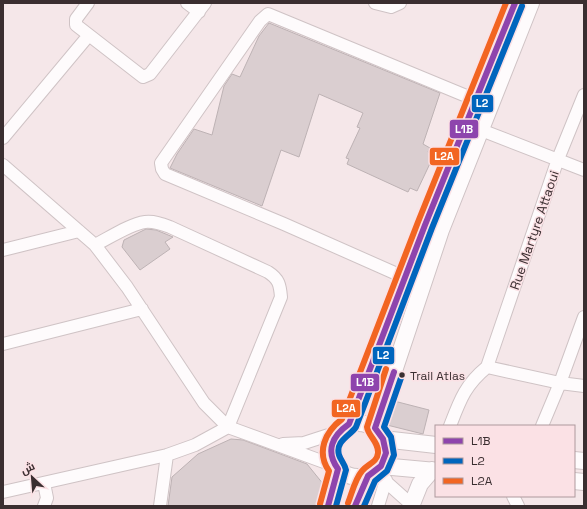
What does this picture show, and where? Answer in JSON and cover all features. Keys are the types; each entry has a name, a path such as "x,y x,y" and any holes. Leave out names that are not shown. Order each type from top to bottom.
{"main road":[{"path":"434,470 378,473 358,478 347,476 337,468 331,453 332,441 343,428 406,278 425,225 514,3"},
{"path":"355,506 378,473 386,452 379,434 441,230 531,3"},
{"path":"343,428 362,423 379,434 435,445"},
{"path":"328,506 337,468"},
{"path":"413,505 420,484 434,470"}],"street":[{"path":"88,3 75,21 76,25 141,76 146,77 202,7 187,3"},
{"path":"375,3 391,7 400,3"},
{"path":"406,278 284,224 165,174 161,163 260,21 268,14 476,100"},
{"path":"3,138 88,35"},
{"name":"Rue Martyre Attaoui","path":"487,367 558,159 584,95"},
{"path":"481,130 584,170"},
{"path":"3,166 95,244 142,309 204,403 228,426 337,468"},
{"path":"3,492 167,455 196,445 228,426 281,298 280,286 277,280 268,272 156,222 146,222 137,225 95,244"},
{"path":"3,250 79,231"},
{"path":"3,344 142,309"},
{"path":"542,425 560,383 584,317"},
{"path":"450,425 467,388 472,381 487,367 560,383 584,386"},
{"path":"277,444 304,442 343,428"},
{"path":"160,506 167,455"},
{"path":"378,473 413,505"},
{"path":"378,473 378,506"},
{"path":"44,483 47,498 44,506"},
{"path":"514,497 518,506"}],"building":[{"path":"269,23 440,93 423,144 430,148 428,152 434,155 417,191 410,188 408,192 347,164 349,159 346,158 360,128 357,127 363,113 319,94 299,157 281,150 262,206 170,168 177,154 194,129 212,135 224,86 232,74 240,77 259,36"},
{"path":"146,229 156,230 173,237 165,242 170,249 140,270 122,247 124,240"},
{"path":"394,401 429,410 423,434 387,425"},
{"path":"231,439 243,440 307,464 324,485 317,506 168,506 172,477 198,454"}],"transit line":[{"name":"L2A","path":"320,504 329,471 323,457 324,443 331,430 342,419 418,222 506,3"},
{"name":"L1B","path":"328,506 338,469 332,456 332,444 338,434 349,424 425,225 515,3"},
{"name":"L2","path":"336,506 346,470 339,455 339,446 356,427 432,228 522,6"},
{"name":"L2A","path":"348,503 360,474 376,459 378,453 377,446 367,427 386,369"},
{"name":"L1B","path":"355,506 368,476 381,466 386,453 383,439 375,428 394,372"},
{"name":"L2","path":"364,506 375,481 387,471 394,455 391,437 384,427 402,375"}],"place":[{"name":"Trail Atlas","path":"402,375"}]}
